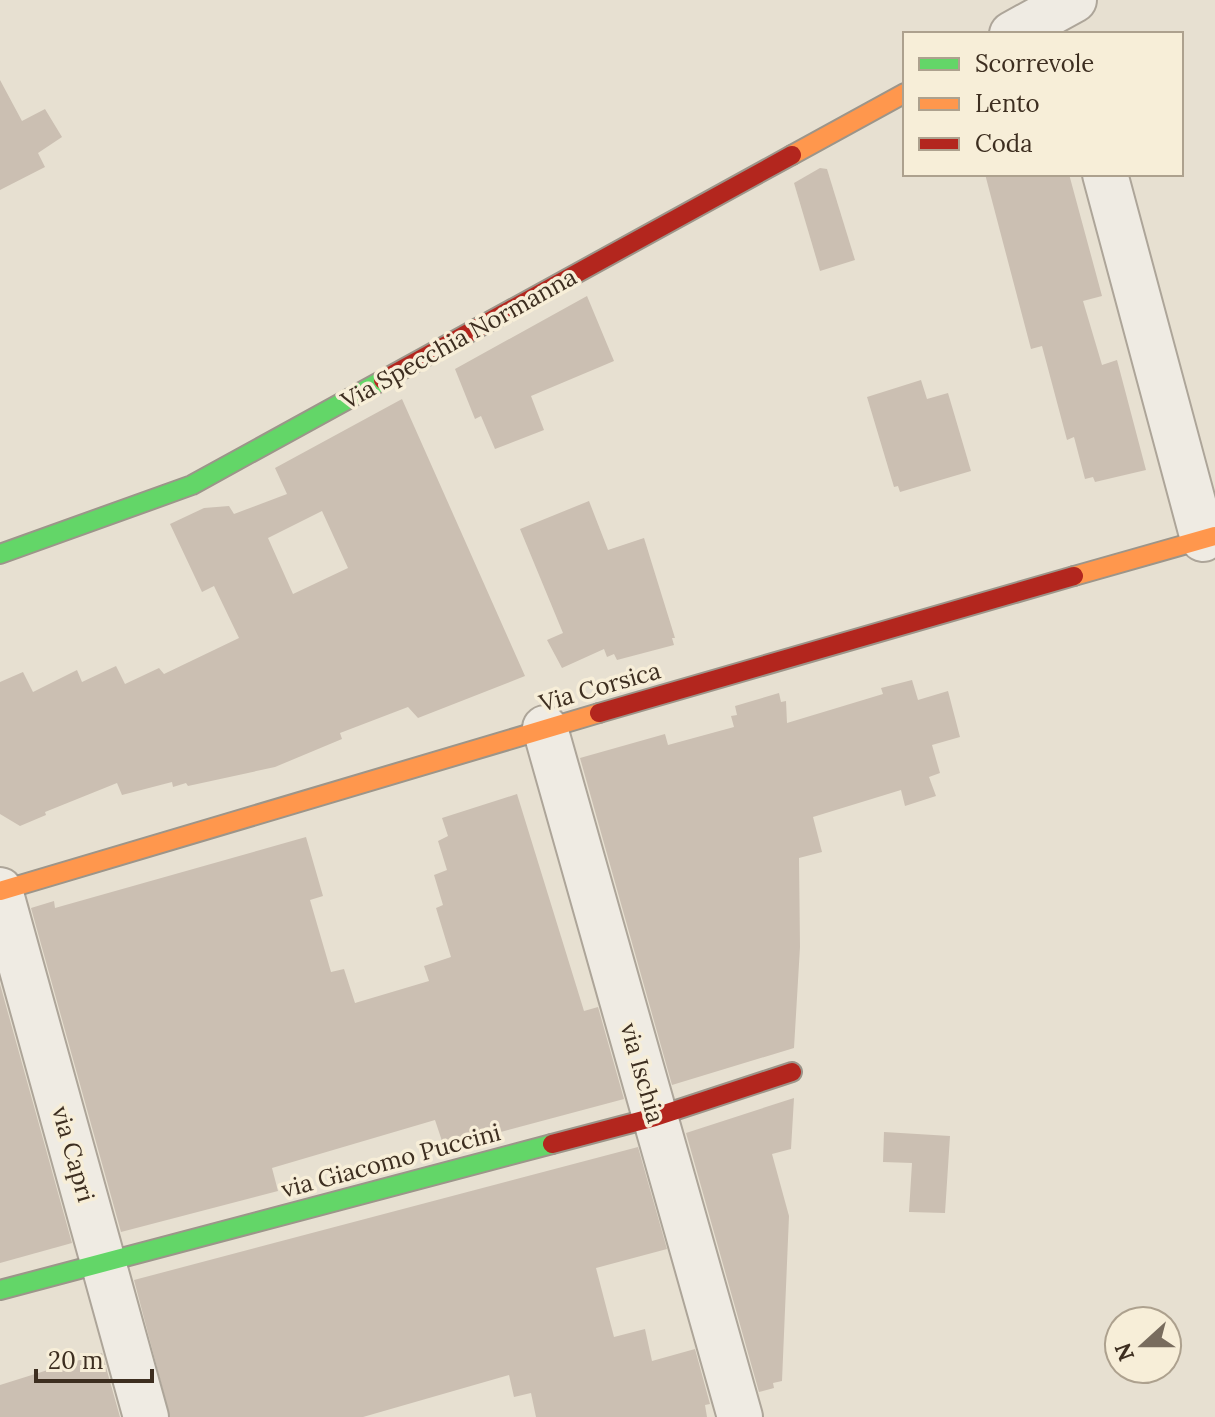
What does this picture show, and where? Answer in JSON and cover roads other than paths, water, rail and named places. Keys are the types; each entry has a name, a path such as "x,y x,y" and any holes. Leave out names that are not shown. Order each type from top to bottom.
{"street":[{"path":"1018,32 1067,14"},
{"name":"Via Specchia Normanna","path":"0,554 192,485 903,94"},
{"path":"1106,176 1209,538"},
{"name":"Via Corsica","path":"0,890 545,728 1209,538"},
{"name":"via Ischia","path":"545,728 740,1417"},
{"name":"via Capri","path":"0,890 146,1417"},
{"name":"via Giacomo Puccini","path":"0,1290 655,1117 792,1072"}]}
